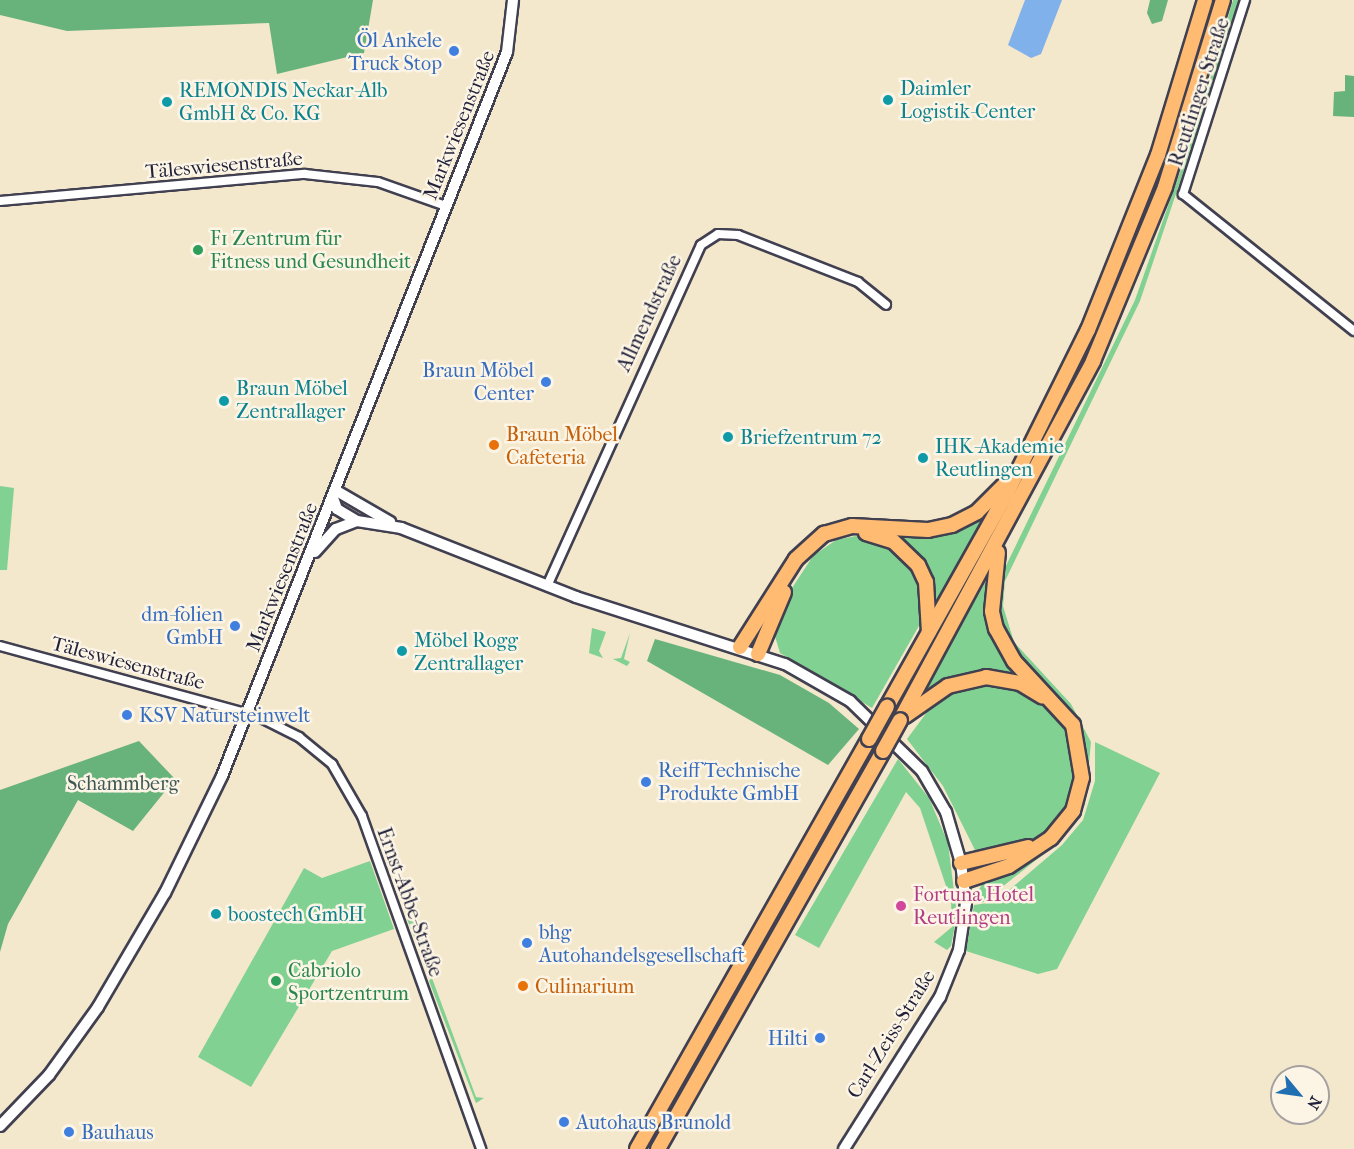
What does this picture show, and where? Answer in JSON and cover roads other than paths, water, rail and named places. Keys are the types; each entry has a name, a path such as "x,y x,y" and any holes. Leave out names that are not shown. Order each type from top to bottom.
{"highway":[{"path":"638,1149 1017,473 1120,255 1158,155 1205,0"},
{"path":"658,1149 999,543 1122,296 1178,149 1223,0"},
{"path":"740,647 796,559 824,534 852,526 928,530 952,525 977,512 1017,473"},
{"path":"758,654 802,561 820,544 846,533 882,536 907,552 926,582 929,632"},
{"path":"964,881 1009,866 1051,838 1072,810 1082,778 1073,725 1014,661 996,629 992,611 999,543"},
{"path":"901,719 948,686 986,677 1035,691 1068,727 1077,778 1059,822 1020,850 961,863"}],"street":[{"name":"Markwiesenstraße","path":"0,1126 66,1053 123,966 192,840 248,713 510,41 513,0"},
{"name":"Reutlinger Straße","path":"1245,0 1183,194 1354,331"},
{"name":"Täleswiesenstraße","path":"0,201 305,174 378,182 446,206"},
{"name":"Allmendstraße","path":"547,586 693,258 710,238 726,233 749,239 858,282 886,305"},
{"path":"334,494 337,509 357,521 401,528"},
{"path":"334,494 401,528 547,586 740,647 835,691 909,754 946,812 961,863"},
{"path":"310,555 336,529 357,521"},
{"name":"Täleswiesenstraße","path":"0,646 248,713"},
{"name":"Ernst-Abbe-Straße","path":"248,713 314,747 355,799 481,1149"},
{"name":"Carl-Zeiss-Straße","path":"844,1149 948,983 962,933 964,881 961,863"}],"water":[{"path":"1025,0 1062,0 1041,54 1031,58 1008,45"}],"place":[{"name":"Öl Ankele Truck Stop","path":"454,51"},
{"name":"Daimler Logistik-Center","path":"888,100"},
{"name":"REMONDIS Neckar-Alb GmbH & Co. KG","path":"167,102"},
{"name":"F1 Zentrum für Fitness und Gesundheit","path":"198,250"},
{"name":"Braun Möbel Center","path":"546,382"},
{"name":"Braun Möbel Zentrallager","path":"224,401"},
{"name":"Briefzentrum 72","path":"728,437"},
{"name":"Braun Möbel Cafeteria","path":"494,445"},
{"name":"IHK-Akademie Reutlingen","path":"923,458"},
{"name":"dm-folien GmbH","path":"235,626"},
{"name":"Möbel Rogg Zentrallager","path":"402,651"},
{"name":"KSV Natursteinwelt","path":"127,715"},
{"name":"Reiff Technische Produkte GmbH","path":"646,782"},
{"name":"Fortuna Hotel Reutlingen","path":"901,906"},
{"name":"boostech GmbH","path":"216,914"},
{"name":"bhg Autohandelsgesellschaft","path":"527,943"},
{"name":"Cabriolo Sportzentrum","path":"276,981"},
{"name":"Culinarium","path":"523,986"},
{"name":"Hilti","path":"820,1038"},
{"name":"Autohaus Brunold","path":"564,1122"},
{"name":"Bauhaus","path":"69,1132"}],"park label":[{"name":"Schammberg","path":"123,783"}]}
